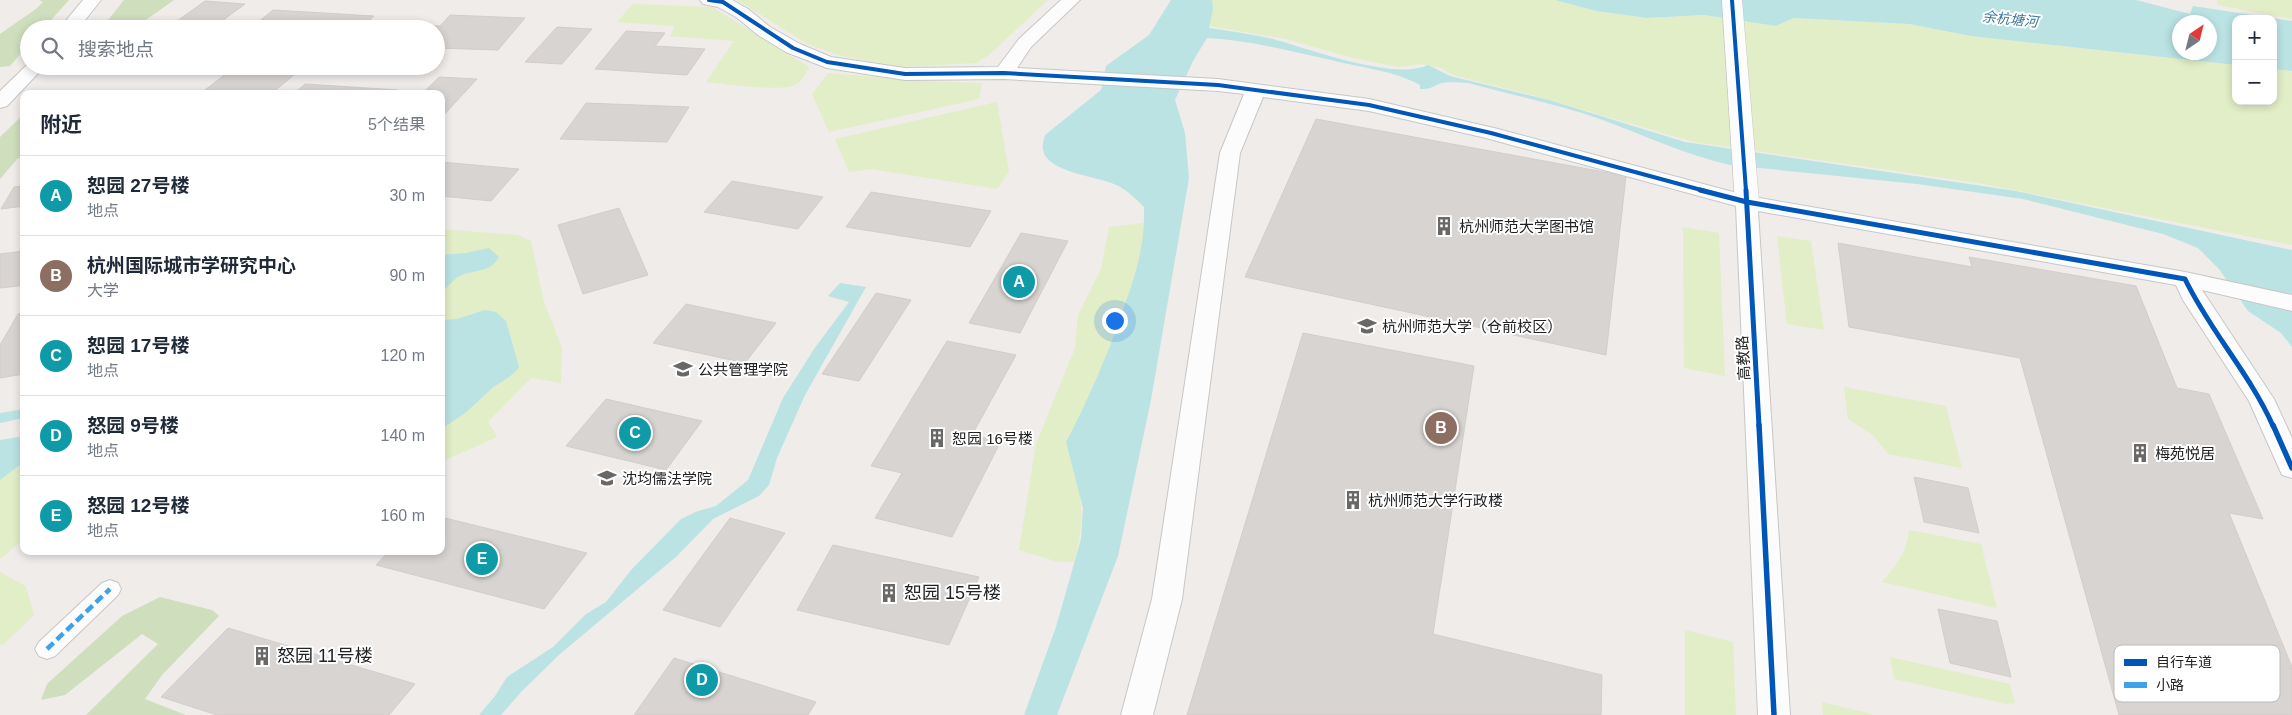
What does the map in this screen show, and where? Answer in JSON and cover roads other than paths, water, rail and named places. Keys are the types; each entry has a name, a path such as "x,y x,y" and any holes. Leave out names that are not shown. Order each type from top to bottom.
{"street":[{"path":"75,20 92,0"},
{"path":"710,0 723,2 742,13 764,31 793,48 827,62 905,74 1004,73 1065,75 1218,85 1369,105 1492,133 1607,166 1748,202 2195,281 2292,303"},
{"path":"1004,73 1025,43 1045,22 1071,0"},
{"name":"高教路","path":"1732,0 1748,202 1774,715"},
{"path":"0,102 27,75"},
{"path":"1137,715 1167,599 1230,153 1256,89"},
{"path":"2195,281 2195,300 2261,399 2292,468"},
{"path":"48,649 110,589"}],"water":[{"path":"1171,0 1212,0 1213,9 1209,28 1273,39 1329,56 1374,66 1413,69 1428,65 1450,76 1549,100 1685,142 2016,191 2292,250 2292,347 2281,333 2248,311 2219,269 2198,248 2163,234 2023,199 1917,184 1730,165 1681,150 1584,114 1468,83 1446,83 1420,89 1420,85 1410,80 1379,70 1255,44 1207,38 1193,61 1175,100 1185,133 1189,178 1151,400 1118,556 1057,715 1024,715 1056,627 1081,539 1083,508 1066,442 1095,381 1120,319 1138,264 1144,223 1144,207 1130,194 1114,184 1073,172 1053,163 1046,157 1043,150 1043,142 1045,135 1101,90 1106,66 1149,35"},
{"name":"余杭塘河","path":"1555,0 2136,0 2190,14 2193,6 2252,15 2232,15 2232,65 2190,60 2217,60 2217,15 2172,15 2172,58 1971,36 1909,24 1794,18 1776,26 1704,15 1647,18 1596,11"},
{"path":"2277,19 2292,21 2292,71 2277,69"},
{"path":"489,248 499,257 492,266 459,276 445,289 445,255"},
{"path":"840,283 866,287 805,395 777,458 769,485 759,496 713,519 677,556 560,654 521,692 501,715 479,715 495,696 507,677 553,647 586,614 606,602 632,569 681,519 698,511 716,506 748,480 783,398 814,349 849,302 828,296"},
{"path":"485,310 496,312 506,321 519,367 512,375 492,389 466,412 445,426 445,320 457,319"},
{"path":"20,410 20,419 0,423 0,413"},
{"path":"20,437 20,465 0,480 0,440"}],"place":[{"name":"杭州师范大学图书馆","path":"1444,226"},
{"name":"恕园 27号楼","path":"1019,282"},
{"name":"杭州师范大学（仓前校区）","path":"1367,326"},
{"name":"公共管理学院","path":"683,369"},
{"name":"杭州国际城市学研究中心","path":"1441,428"},
{"name":"恕园 17号楼","path":"635,433"},
{"name":"恕园 16号楼","path":"937,438"},
{"name":"梅苑悦居","path":"2140,453"},
{"name":"沈均儒法学院","path":"607,478"},
{"name":"杭州师范大学行政楼","path":"1353,500"},
{"name":"怒园 12号楼","path":"482,559"},
{"name":"恕园 15号楼","path":"889,593"},
{"name":"怒园 11号楼","path":"262,656"},
{"name":"怒园 9号楼","path":"702,680"}]}
